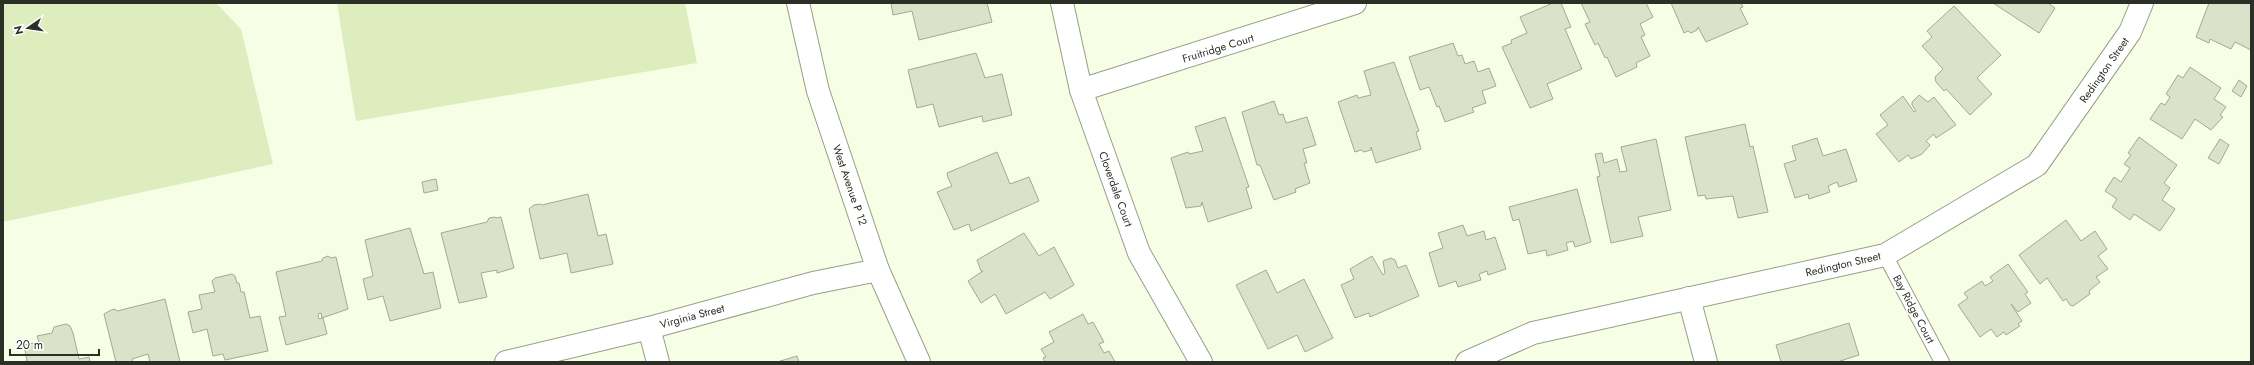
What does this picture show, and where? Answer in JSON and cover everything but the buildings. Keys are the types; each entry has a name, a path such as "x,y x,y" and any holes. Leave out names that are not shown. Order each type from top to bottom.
{"street":[{"name":"West Avenue P 12","path":"798,3 818,92 878,270 919,362"},
{"name":"Cloverdale Court","path":"1062,3 1081,90 1139,254 1201,362"},
{"name":"Fruitridge Court","path":"1081,90 1355,3"},
{"name":"Redington Street","path":"1467,362 1533,333 1885,255 2037,165 2130,32 2142,3"},
{"name":"Virginia Street","path":"506,362 649,328 813,284 878,270"},
{"path":"1689,298 1706,362"},
{"path":"649,328 658,362"}],"lane":[{"name":"Bay Ridge Court","path":"1885,255 1942,362"}],"green space":[{"path":"3,3 216,3 241,29 273,164 3,222"},
{"path":"337,3 685,3 697,63 356,121"}]}
